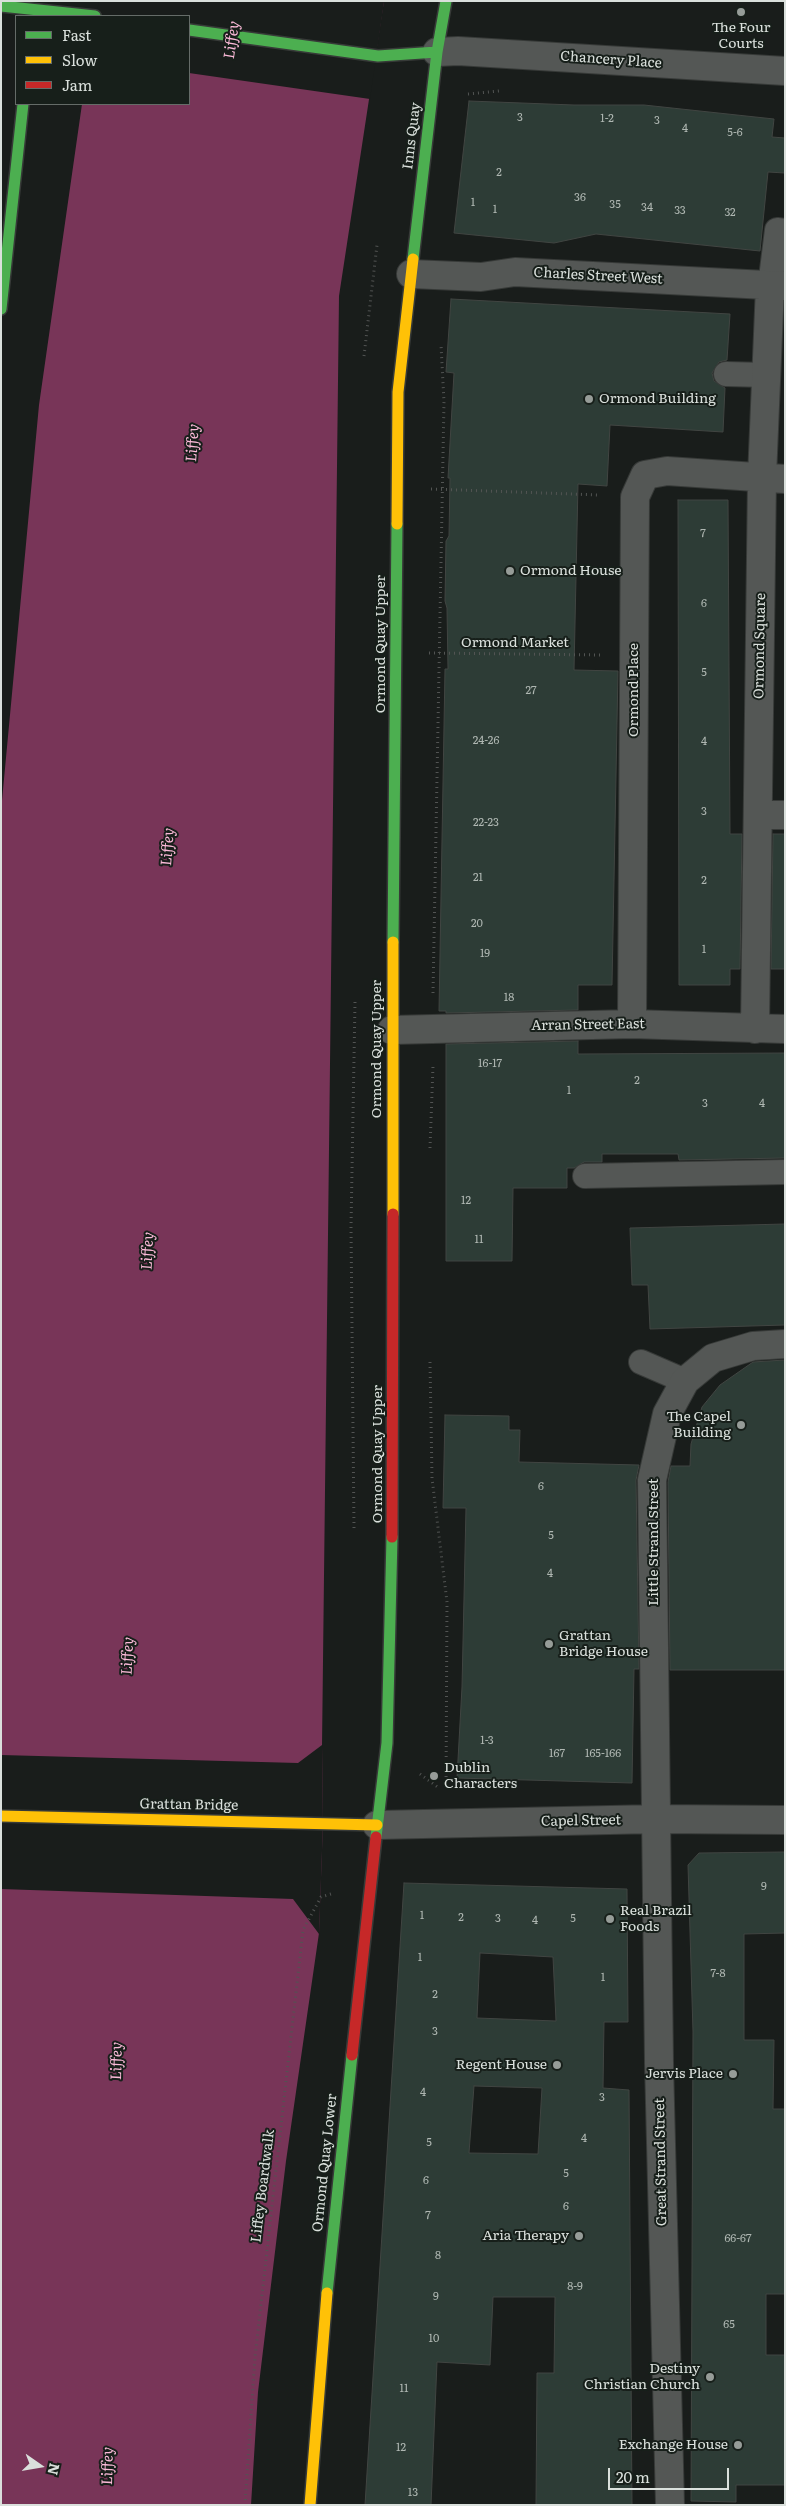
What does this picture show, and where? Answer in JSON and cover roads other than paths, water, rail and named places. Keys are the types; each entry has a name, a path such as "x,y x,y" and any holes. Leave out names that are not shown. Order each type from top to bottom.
{"main road":[{"name":"Inns Quay","path":"411,274 437,52 446,1"},
{"path":"1,6 88,15"},
{"path":"190,30 378,56 437,52"},
{"path":"1,309 23,105"},
{"name":"Ormond Quay Upper","path":"377,1825 387,1742 392,1583 392,1030 398,392 411,274"},
{"name":"Grattan Bridge","path":"1,1816 377,1825"},
{"name":"Ormond Quay Lower","path":"310,2505 331,2241 377,1825"}],"street":[{"name":"Chancery Place","path":"437,52 468,51 785,71"},
{"name":"Charles Street West","path":"411,274 481,277 515,272 777,286"},
{"name":"Ormond Square","path":"755,1029 758,815 773,478 765,375 777,286"},
{"name":"Ormond Place","path":"632,1024 635,497 645,475 667,471 773,478"},
{"path":"758,815 785,816"},
{"name":"Arran Street East","path":"392,1030 632,1024 785,1029"},
{"name":"Little Strand Street","path":"656,1819 652,1480 666,1414 685,1381 713,1358 753,1346 785,1344"},
{"name":"Capel Street","path":"377,1825 656,1819 785,1820"},
{"name":"Great Strand Street","path":"656,1819 659,2063 670,2505"}],"lane":[{"path":"777,286 777,230 785,231"},
{"path":"726,374 765,375"},
{"path":"585,1176 785,1172"},
{"path":"641,1362 685,1381"}],"water":[{"name":"Liffey","path":"99,1 384,1 339,296 322,1745 323,1823 319,1933 286,2161 258,2392 251,2505 1,2505 1,811 39,405 82,105 190,105 190,15"}],"place":[{"name":"The Four Courts","path":"741,12"},
{"name":"Ormond Building","path":"589,399"},
{"name":"Ormond House","path":"510,571"},
{"name":"The Capel Building","path":"741,1425"},
{"name":"Grattan Bridge House","path":"549,1644"},
{"name":"Dublin Characters","path":"434,1776"},
{"name":"Real Brazil Foods","path":"610,1919"},
{"name":"Regent House","path":"557,2065"},
{"name":"Jervis Place","path":"733,2074"},
{"name":"Aria Therapy","path":"579,2236"},
{"name":"Destiny Christian Church","path":"710,2377"},
{"name":"Exchange House","path":"738,2445"}]}
